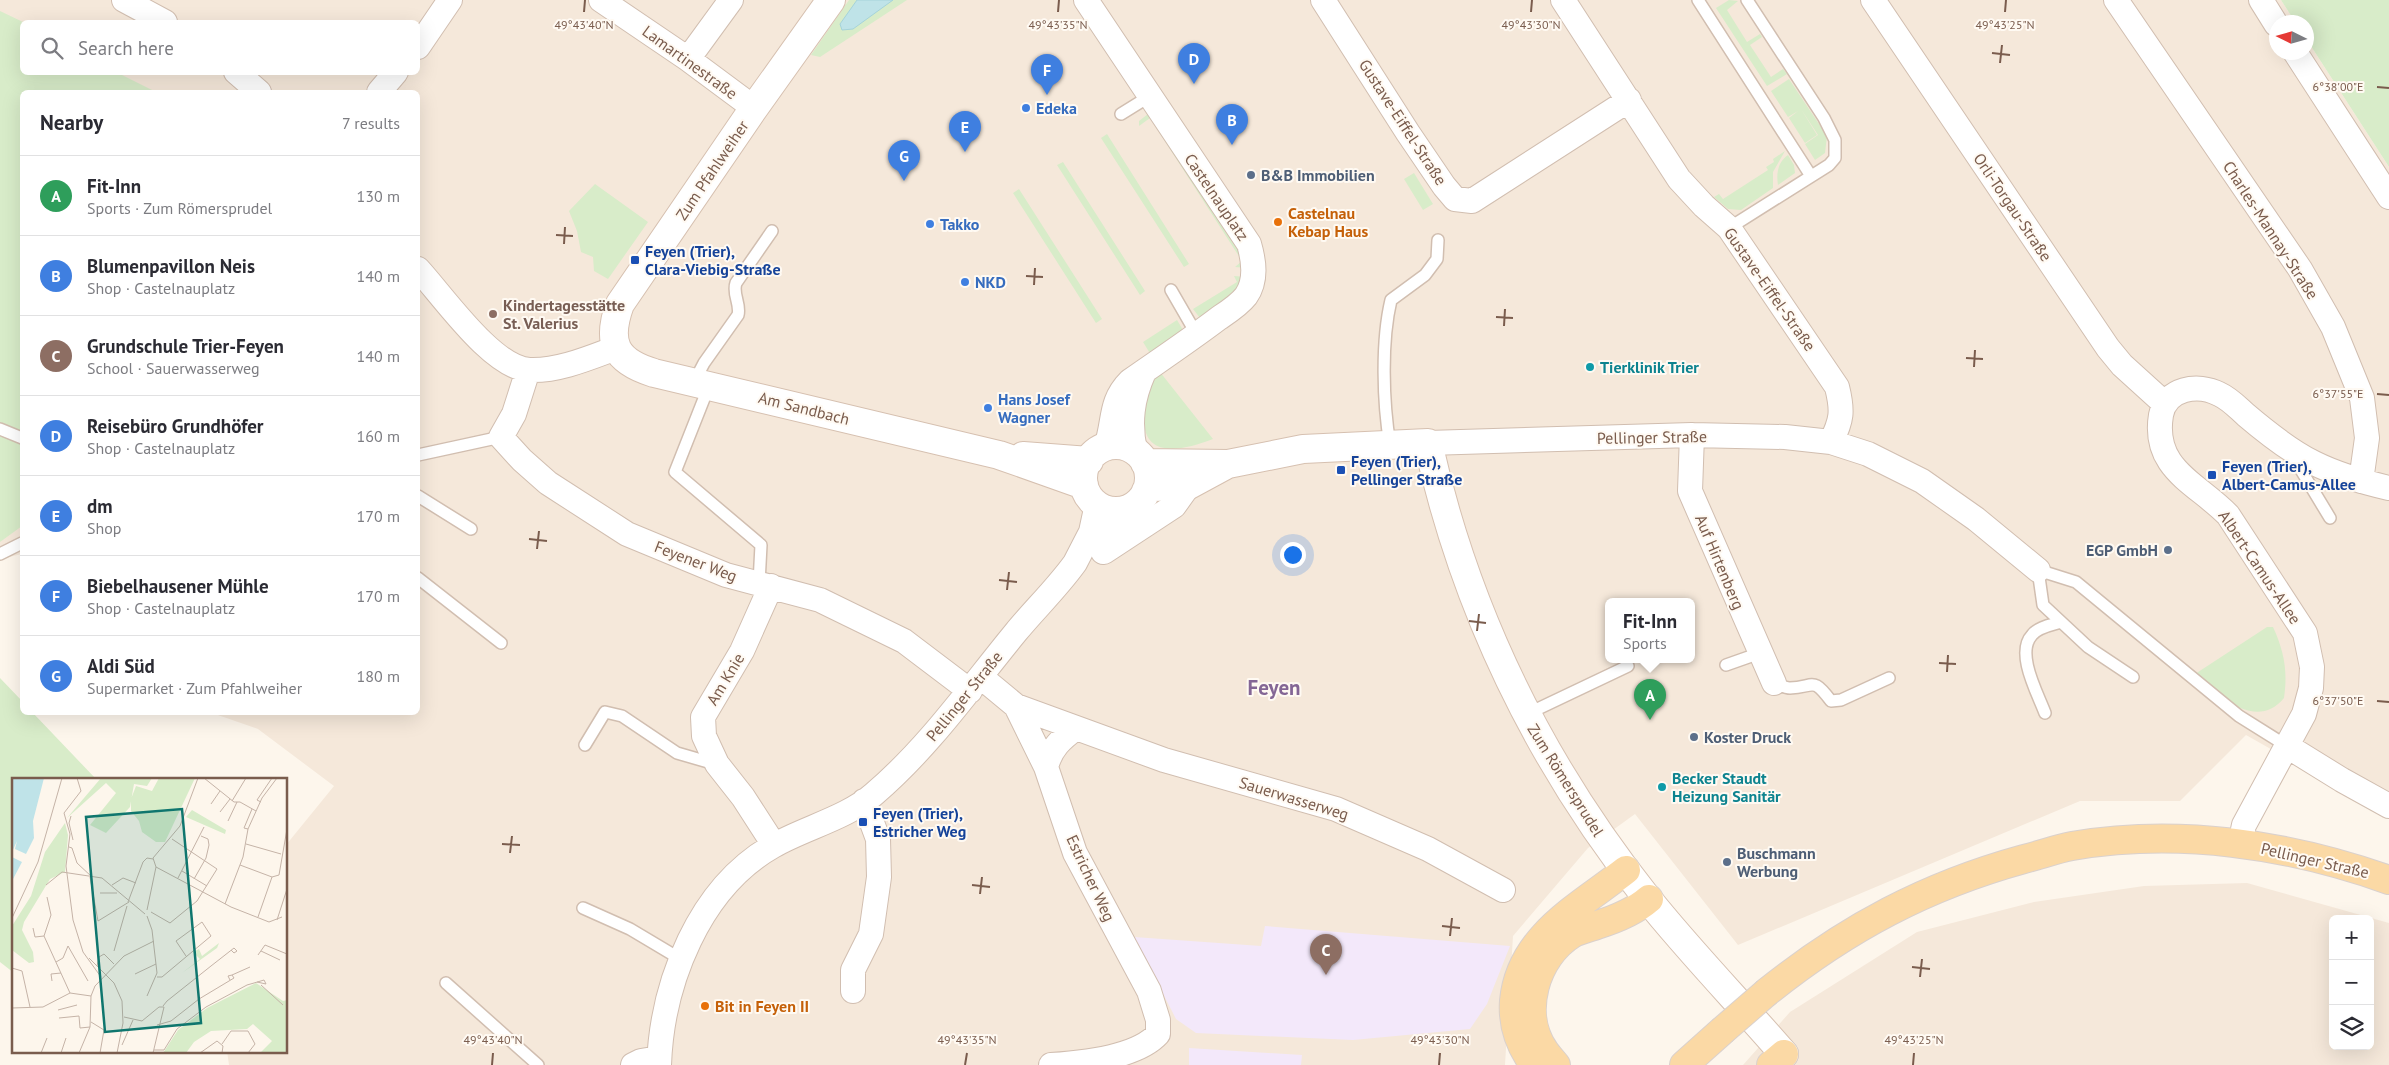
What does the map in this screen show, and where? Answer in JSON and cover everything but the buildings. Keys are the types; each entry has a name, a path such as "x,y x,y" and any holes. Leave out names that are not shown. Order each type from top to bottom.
{"main road":[{"name":"Pellinger Straße","path":"1684,1065 1767,992 1799,967 1862,925 1926,893 1975,874 2070,846 2158,839 2240,844 2306,855 2348,865 2389,880"},
{"path":"1534,1065 1525,1052 1516,1030 1514,1009 1516,983 1522,966 1537,944 1558,922 1626,870"},
{"path":"1556,1065 1543,1049 1533,1016 1532,1002 1542,966 1552,951 1572,934 1638,909 1648,900"}],"street":[{"path":"124,0 161,20"},
{"path":"420,45 450,0"},
{"name":"Lamartinestraße","path":"601,0 688,59 754,108"},
{"path":"688,59 731,0"},
{"name":"Zum Pfahlweiher","path":"616,348 613,329 620,304 754,108 831,0"},
{"name":"Castelnauplatz","path":"1086,0 1249,244 1254,259 1254,272 1245,296 1197,335 1144,371 1121,390 1115,402 1094,474"},
{"name":"Gustave-Eiffel-Straße","path":"1323,0 1408,133 1455,199 1472,200 1629,100"},
{"name":"Gustave-Eiffel-Straße","path":"1563,0 1679,179 1704,206 1729,228 1837,387 1842,405 1841,422 1831,442"},
{"name":"Orli-Torgau-Straße","path":"1873,0 2108,348 2122,366 2165,404"},
{"name":"Charles-Mannay-Straße","path":"2116,0 2300,269 2333,327 2362,398 2368,438 2361,481"},
{"path":"2261,0 2270,15"},
{"path":"2300,60 2389,197"},
{"path":"239,75 257,90"},
{"path":"381,90 393,75"},
{"path":"420,272 475,335 499,358 512,366 528,370 548,368 584,360 616,348"},
{"name":"Am Sandbach","path":"616,348 629,363 641,369 999,455 1094,474"},
{"path":"501,437 514,414 528,370"},
{"path":"1140,457 1121,446 1094,474 1105,509 1123,510 1133,506 1146,491 1148,472 1140,457 1132,434 1133,403 1144,371"},
{"path":"2165,404 2175,394 2189,388 2217,393 2233,402 2245,414 2298,454 2345,477 2389,488"},
{"name":"Albert-Camus-Allee","path":"2165,404 2162,410 2160,433 2163,451 2168,460 2176,470 2228,515 2305,634 2312,667 2311,688 2304,714 2244,825 2240,844"},
{"name":"Pellinger Straße","path":"1140,457 1228,464 1303,449 1428,443 1692,435 1784,436 1831,442 1868,454 1922,481 1976,518 2038,570"},
{"name":"Auf Hirtenberg","path":"1692,435 1690,491 1774,683"},
{"name":"Feyener Weg","path":"501,437 522,460 548,483 627,534 726,575 820,600 904,641 975,684"},
{"name":"Zum Römersprudel","path":"1428,443 1440,494 1476,604 1501,664 1526,715 1570,790 1648,900 1783,1061"},
{"name":"Pellinger Straße","path":"1146,491 1154,487 1189,485 1228,464"},
{"name":"Pellinger Straße","path":"659,1061 668,1000 682,960 703,916 725,885 752,860 774,845 864,801 910,761 1022,625 1058,585 1087,541 1096,516 1094,474"},
{"name":"Pellinger Straße","path":"1104,552 1174,506 1189,485"},
{"name":"Pellinger Straße","path":"1058,585 1096,562 1104,552 1123,510"},
{"name":"Am Knie","path":"765,584 742,651 703,717 704,736 716,764 743,798 774,845"},
{"name":"Estricher Weg","path":"975,684 1016,706 1046,766 1075,853 1149,991 1158,1020 1158,1034 1149,1044 1074,1063 1051,1065"},
{"name":"Sauerwasserweg","path":"1016,706 1164,760 1336,809 1428,849 1503,890"},
{"path":"1046,766 1050,755 1059,741 1076,728"},
{"path":"2287,746 2389,806"},
{"path":"852,991 853,970 871,934 879,876 878,839 864,801"},
{"path":"633,1065 641,1061 659,1061"}],"lane":[{"path":"1698,0 1811,176"},
{"path":"1729,228 1829,165 1835,158 1835,140 1824,118 1748,0"},
{"path":"1121,114 1150,96"},
{"path":"765,584 761,545 675,472 702,384 704,363 738,315 739,310 734,288 736,283 772,231"},
{"path":"1390,445 1386,406 1386,320 1391,300 1425,275 1437,259 1438,240"},
{"path":"1171,290 1197,335"},
{"path":"0,429 20,437"},
{"path":"420,454 501,437"},
{"path":"2298,454 2301,470 2330,518"},
{"path":"420,497 471,529"},
{"path":"0,554 20,544"},
{"path":"2133,676 2088,647 2043,606 2038,570 2076,582 2239,716 2287,746"},
{"path":"420,580 501,643"},
{"path":"2045,713 2026,662 2026,644 2032,634 2044,627 2060,622"},
{"path":"1726,665 1760,653"},
{"path":"1526,715 1628,666"},
{"path":"1774,683 1788,688 1810,683 1821,688 1830,701 1841,700 1889,678"},
{"path":"585,744 604,712 622,716 677,753 716,764"},
{"path":"583,908 630,929 682,960"},
{"path":"446,982 538,1065"}],"shaded area":[{"path":"0,0 2281,0 2291,15 2269,15 2269,60 2314,60 2314,51 2389,167 2389,816 2246,735 2180,801 2080,801 1738,945 1635,814 1588,848 1513,936 1505,1065 229,1065 227,1052 288,1052 288,843 334,786 258,729 218,715 420,715 420,90 20,90 20,554 0,559"},
{"path":"2247,883 2361,915 2329,915 2329,1050 2374,1050 2374,919 2389,923 2389,1065 1743,1065 1790,1012 1917,932 2034,902 2144,886"},
{"path":"1265,926 1510,946 1487,1004 1470,1029 1353,1040 1196,1033 1176,1019 1134,937 1261,946"},
{"path":"1189,1048 1302,1055 1301,1065 1189,1065"}],"green space":[{"path":"849,0 907,0 820,57 811,55"},
{"path":"1729,0 1738,1 1727,10 1747,42 1760,34 1762,37 1750,45 1771,77 1783,69 1787,74 1767,86 1716,8"},
{"path":"2281,0 2389,0 2389,167 2314,51 2314,15 2291,15"},
{"path":"0,11 20,21 20,75 122,75 152,90 20,90 20,527 0,542"},
{"path":"1789,79 1827,136 1825,153 1815,160 1805,144 1818,135 1801,109 1817,135 1805,143 1789,118 1798,111 1788,117 1771,91"},
{"path":"1148,114 1156,116 1248,260 1248,276 1244,289 1222,309 1206,317 1200,318 1193,309 1237,282 1234,276 1246,277 1247,268 1235,267 1242,261 1150,118 1139,126 1139,121"},
{"path":"1107,134 1189,264 1184,267 1101,138"},
{"path":"1785,151 1773,172 1773,188 1741,210 1728,209 1714,197 1719,194 1723,199 1768,170 1766,167 1774,162 1773,159"},
{"path":"1788,155 1794,165 1795,173 1778,185 1778,168"},
{"path":"1063,162 1145,291 1140,295 1057,165"},
{"path":"1414,173 1433,204 1423,210 1404,179"},
{"path":"595,184 648,222 608,279 594,271 593,257 581,252 577,231 569,211"},
{"path":"1019,189 1102,319 1096,323 1013,193"},
{"path":"1177,320 1183,330 1151,355 1143,342"},
{"path":"1160,372 1213,439 1174,449 1162,448 1154,444 1147,436 1144,424 1146,397 1151,384"},
{"path":"2267,627 2273,627 2277,636 2285,670 2284,698 2273,708 2249,711 2225,700 2192,676"},
{"path":"0,678 20,699 20,715 35,715 95,778 12,778 12,971 0,962"}],"water":[{"path":"857,0 893,0 853,29 842,30 840,24"}],"place":[{"name":"Reisebüro Grundhöfer","path":"1194,84"},
{"name":"Biebelhausener Mühle","path":"1047,95"},
{"name":"Edeka","path":"1026,108"},
{"name":"Blumenpavillon Neis","path":"1232,145"},
{"name":"dm","path":"965,152"},
{"name":"B&B Immobilien","path":"1251,175"},
{"name":"Aldi Süd","path":"904,181"},
{"name":"Castelnau Kebap Haus","path":"1278,222"},
{"name":"Takko","path":"930,224"},
{"name":"Feyen (Trier), Clara-Viebig-Straße","path":"635,260"},
{"name":"NKD","path":"965,282"},
{"name":"Kindertagesstätte St. Valerius","path":"493,314"},
{"name":"Tierklinik Trier","path":"1590,367"},
{"name":"Hans Josef Wagner","path":"988,408"},
{"name":"Feyen (Trier), Pellinger Straße","path":"1341,470"},
{"name":"Feyen (Trier), Albert-Camus-Allee","path":"2212,475"},
{"name":"EGP GmbH","path":"2168,550"},
{"name":"Fit-Inn","path":"1650,720"},
{"name":"Koster Druck","path":"1694,737"},
{"name":"Becker Staudt Heizung Sanitär","path":"1662,787"},
{"name":"Feyen (Trier), Estricher Weg","path":"863,822"},
{"name":"Buschmann Werbung","path":"1727,862"},
{"name":"Grundschule Trier-Feyen","path":"1326,975"},
{"name":"Bit in Feyen II","path":"705,1006"}],"district":[{"name":"Feyen","path":"1274,687"}]}
